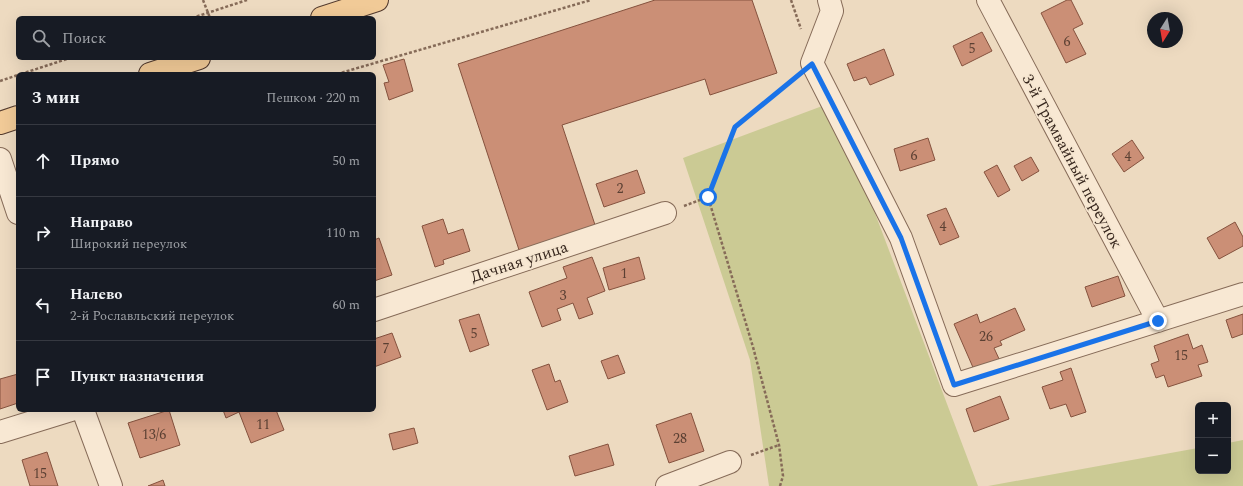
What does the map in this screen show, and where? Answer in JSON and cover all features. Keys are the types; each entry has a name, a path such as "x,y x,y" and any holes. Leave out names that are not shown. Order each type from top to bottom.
{"main road":[{"path":"328,16 377,0"},
{"path":"156,72 193,60"},
{"path":"0,123 16,118"}],"street":[{"path":"829,0 832,11 812,64 901,238 954,385 1243,294"},
{"name":"3-й Трамвайный переулок","path":"988,0 1158,321"},
{"path":"0,159 16,207"},
{"name":"Дачная улица","path":"376,309 665,213"},
{"path":"0,432 65,412"},
{"path":"84,412 111,486"},
{"path":"667,486 730,462"}],"path":[{"path":"203,0 209,16"},
{"path":"198,16 247,0"},
{"path":"343,72 591,0"},
{"path":"780,486 783,476 779,445 753,347 708,197 735,127 812,64 791,0"},
{"path":"28,72 64,60"},
{"path":"0,81 16,76"},
{"path":"730,462 779,445"}],"shaded area":[{"path":"833,102 978,486 769,486 750,360 683,158"},
{"path":"1243,440 1243,486 988,486 1195,449 1195,474 1231,474 1231,442"}],"building":[{"path":"655,0 752,0 777,73 710,95 705,79 562,125 598,234 522,259 458,64"},
{"path":"1067,0 1071,0 1083,24 1073,29 1086,54 1066,63 1041,13"},
{"path":"982,32 992,51 962,66 953,46"},
{"path":"884,49 894,75 870,85 866,77 854,81 847,64"},
{"path":"404,59 413,91 389,100 384,83 389,82 383,65"},
{"path":"928,138 935,160 900,171 894,149"},
{"path":"1132,140 1144,158 1124,172 1112,154"},
{"path":"1031,157 1039,171 1022,181 1014,166"},
{"path":"997,165 1010,190 998,197 984,172"},
{"path":"637,170 645,193 604,207 596,184"},
{"path":"946,208 959,237 940,245 927,215"},
{"path":"443,219 448,234 463,229 470,251 443,260 444,264 435,267 422,226"},
{"path":"1235,222 1243,237 1243,246 1219,259 1207,238"},
{"path":"379,238 392,275 376,280 376,239"},
{"path":"592,257 605,291 587,298 593,314 579,319 573,303 557,309 561,320 542,327 529,292 567,278 563,267"},
{"path":"639,257 645,279 609,290 603,268"},
{"path":"1118,276 1125,296 1092,307 1085,287"},
{"path":"1015,308 1025,330 1000,341 1002,345 994,348 1000,361 975,372 954,324 977,314 980,323"},
{"path":"479,314 489,345 470,352 459,320"},
{"path":"1243,314 1243,334 1232,338 1226,320"},
{"path":"392,333 401,357 376,366 376,338"},
{"path":"1188,334 1193,349 1202,345 1208,362 1198,365 1202,376 1168,387 1164,375 1156,378 1151,364 1159,361 1154,346"},
{"path":"618,355 625,373 608,379 601,361"},
{"path":"549,364 555,382 560,380 568,402 547,410 532,370"},
{"path":"1071,368 1086,412 1071,417 1066,404 1050,409 1042,387 1063,380 1060,372"},
{"path":"16,375 16,404 0,409 0,379"},
{"path":"1000,396 1009,419 974,432 966,409"},
{"path":"163,412 170,412 180,445 140,458 128,423"},
{"path":"224,412 239,412 226,418"},
{"path":"239,412 277,412 284,430 251,443"},
{"path":"691,413 704,451 669,463 656,425"},
{"path":"414,428 418,443 393,450 389,434"},
{"path":"608,444 614,465 575,476 569,456"},
{"path":"47,452 58,486 30,486 22,460"},
{"path":"163,480 165,486 148,486"}],"route":[{"path":"708,197 735,127 812,64 901,238 954,385 1158,321"}]}
